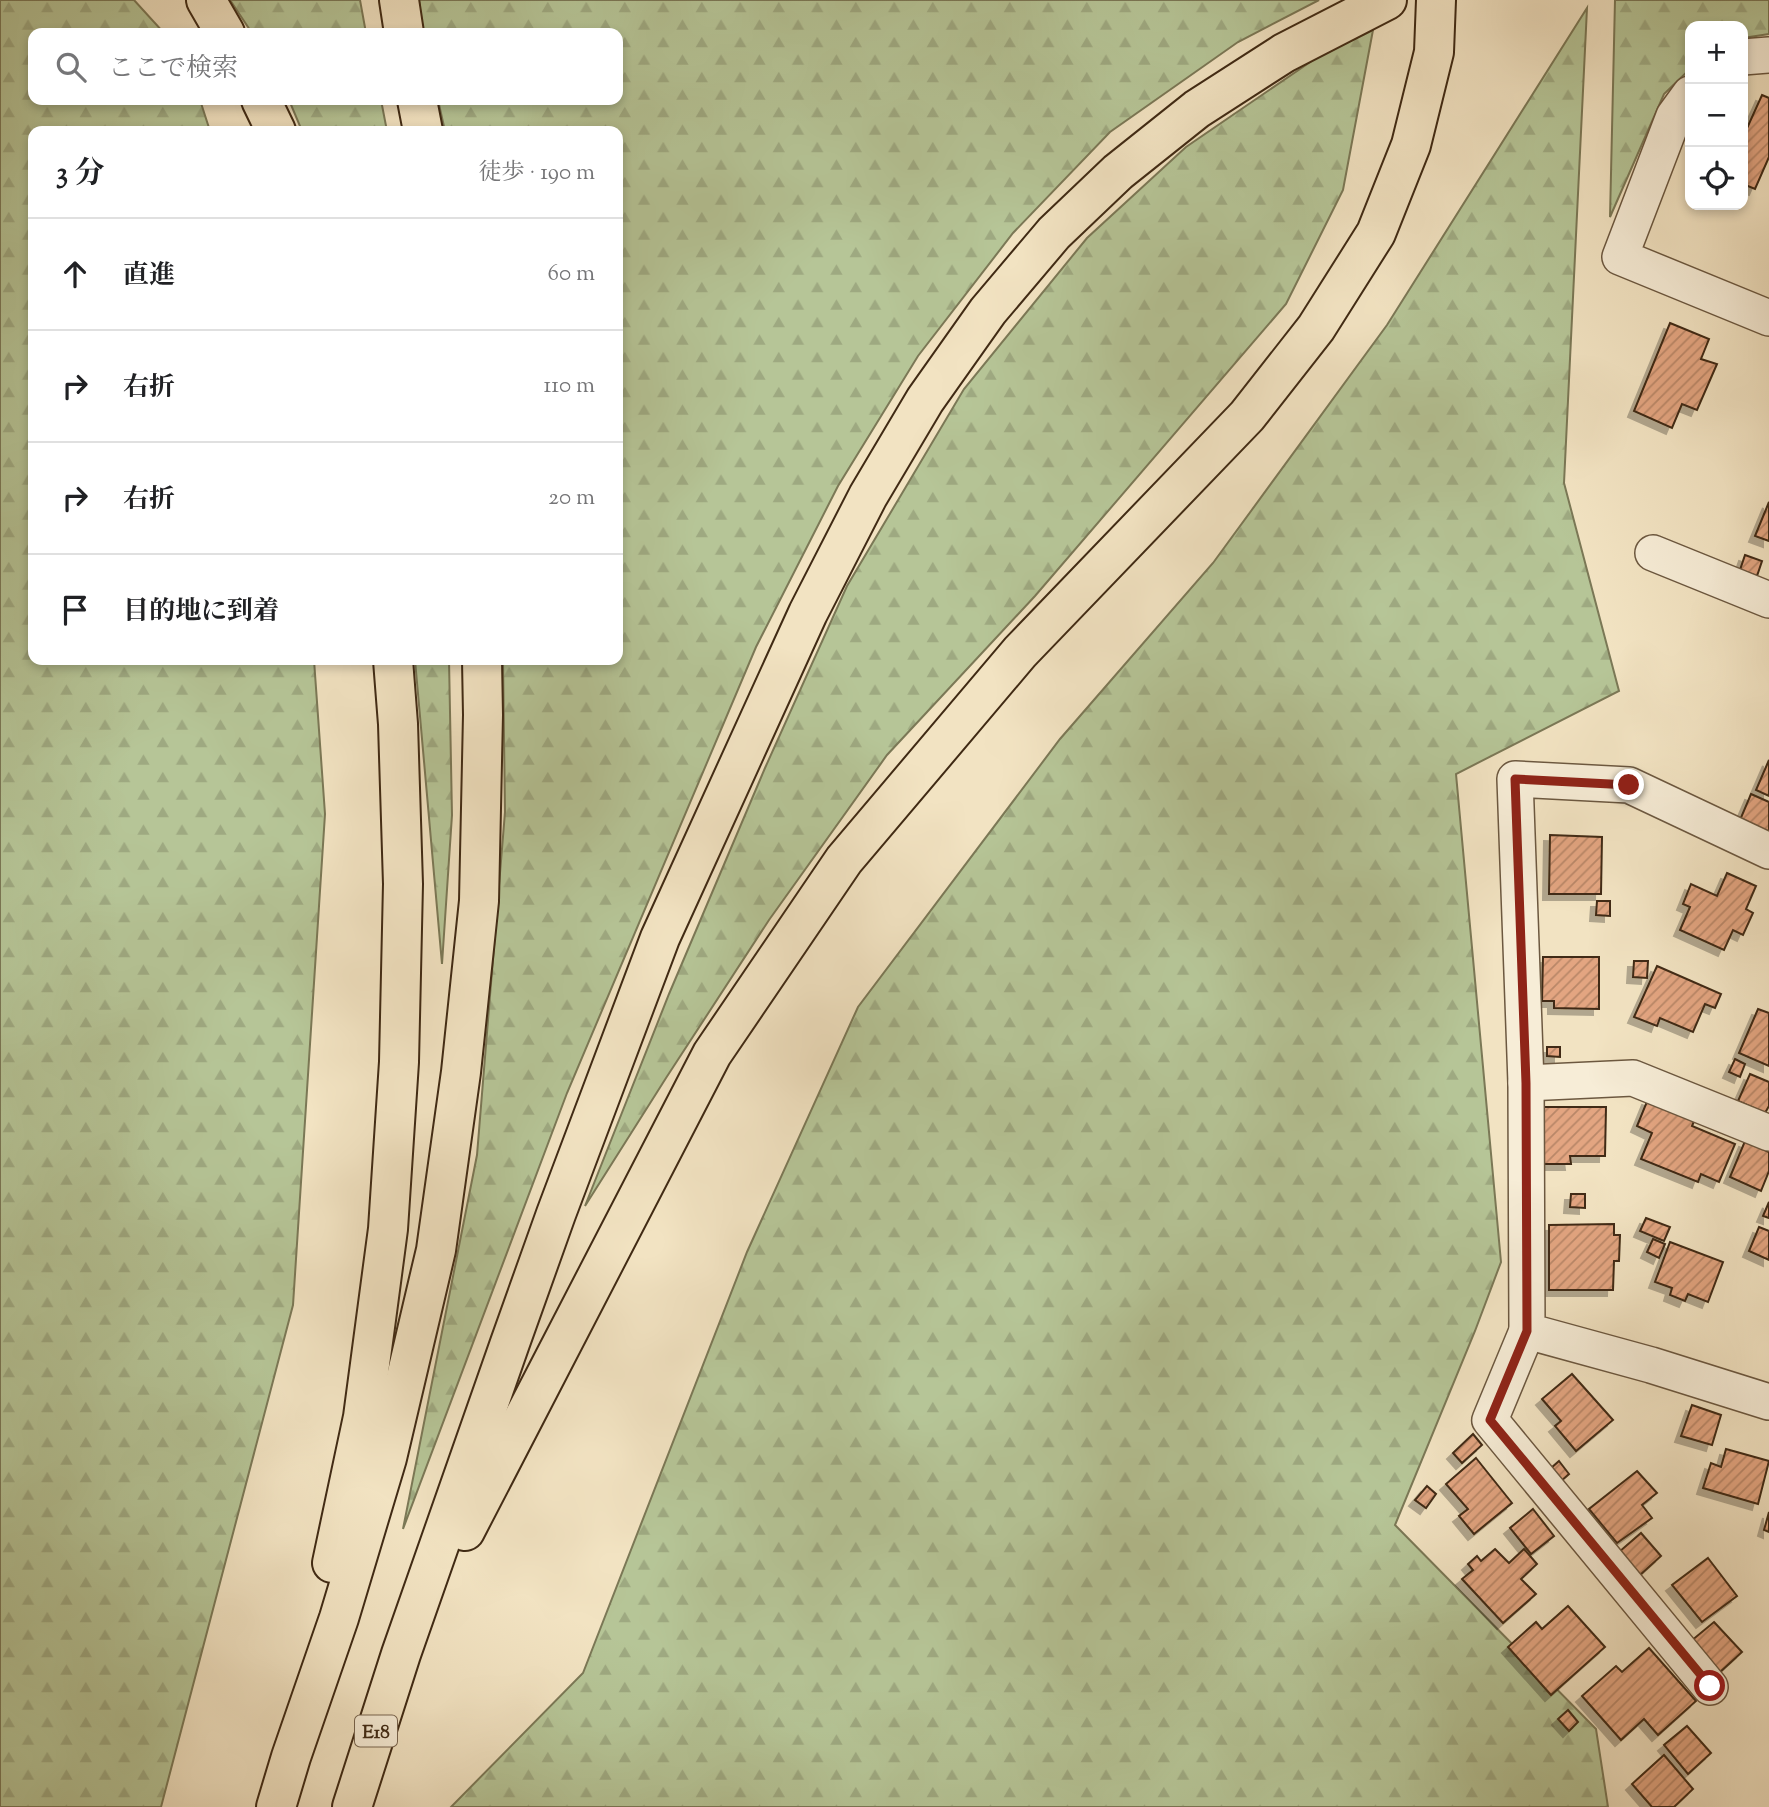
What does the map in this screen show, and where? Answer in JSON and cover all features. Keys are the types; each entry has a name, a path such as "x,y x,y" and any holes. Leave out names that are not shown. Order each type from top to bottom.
{"highway":[{"path":"206,0 222,28"},
{"path":"399,0 403,28"},
{"path":"401,1654 556,1214 660,938 808,612 868,496 925,400 988,311 1054,233 1118,172 1197,109 1284,53 1387,0"},
{"path":"401,1654 712,1054 844,860 1020,652 1247,416 1316,328 1376,233 1411,145 1434,52 1436,0"},
{"path":"263,105 274,126"},
{"path":"418,105 422,126"},
{"path":"291,1757 363,1417 388,1229 399,1062 403,884 393,665"},
{"path":"276,1807 339,1618 387,1458 436,1250 461,1072 478,901 482,665"},
{"name":"E18","path":"352,1807 401,1654"}],"street":[{"path":"1685,101 1674,116 1620,257 1769,318"},
{"path":"1653,553 1769,600"},
{"path":"1710,1686 1490,1420 1527,1331 1526,1083 1515,779 1629,785 1769,851"},
{"path":"1526,1083 1633,1078 1769,1132"},
{"path":"1527,1331 1651,1365 1769,1402"}],"green space":[{"path":"0,0 134,0 159,28 28,28 28,105 202,105 208,126 28,126 28,665 314,665 325,814 293,1305 161,1807 0,1807"},
{"path":"230,0 360,0 365,28 249,28"},
{"path":"419,0 1319,0 1238,42 1110,132 1013,233 918,356 838,486 756,647 567,1093 403,1529 477,1155 505,812 503,665 623,665 623,126 444,126 439,105 623,105 623,28 422,28"},
{"path":"1615,0 1769,0 1769,34 1748,37 1748,21 1685,21 1685,74 1664,94 1610,217"},
{"path":"1587,8 1564,483 1619,691 1456,774 1501,1262 1395,1525 1596,1729 1608,1807 451,1807 583,1673 747,1252 858,1007 1060,739 1213,563 1387,325"},
{"path":"1373,30 1343,190 1286,304 1035,596 887,755 769,920 585,1206 669,994 765,768 847,586 964,389 1087,238 1186,147 1319,56"},
{"path":"291,105 382,105 386,126 300,126"},
{"path":"415,665 449,665 452,815 442,964"}],"building":[{"path":"1762,95 1769,98 1769,157 1755,189 1748,186 1748,126"},
{"path":"1670,323 1709,339 1701,359 1717,364 1697,410 1682,404 1672,428 1634,411"},
{"path":"1769,502 1769,541 1755,536"},
{"path":"1745,555 1762,561 1757,576 1740,570"},
{"path":"1769,760 1769,796 1756,790"},
{"path":"1751,794 1769,802 1769,841 1737,827"},
{"path":"1550,835 1602,837 1601,894 1549,894"},
{"path":"1727,873 1756,886 1746,909 1753,913 1743,935 1733,930 1724,950 1680,930 1690,907 1683,904 1691,884 1717,896"},
{"path":"1597,901 1610,901 1610,916 1596,915"},
{"path":"1543,957 1599,957 1599,1009 1554,1008 1554,1001 1542,1001"},
{"path":"1634,961 1648,961 1647,978 1633,977"},
{"path":"1657,966 1721,994 1715,1008 1705,1004 1693,1032 1660,1018 1657,1026 1634,1017"},
{"path":"1758,1009 1769,1013 1769,1066 1739,1053"},
{"path":"1547,1047 1560,1047 1560,1057 1547,1056"},
{"path":"1735,1059 1745,1064 1740,1077 1729,1072"},
{"path":"1750,1074 1769,1082 1769,1106 1765,1113 1738,1101"},
{"path":"1648,1099 1695,1119 1692,1126 1735,1144 1719,1182 1701,1174 1698,1182 1641,1159 1652,1133 1637,1126"},
{"path":"1544,1107 1606,1107 1605,1156 1570,1156 1571,1164 1542,1164"},
{"path":"1745,1141 1769,1152 1769,1171 1761,1191 1730,1177"},
{"path":"1571,1194 1585,1194 1585,1208 1570,1207"},
{"path":"1769,1202 1769,1218 1763,1216"},
{"path":"1646,1218 1670,1227 1664,1241 1640,1231"},
{"path":"1614,1224 1614,1235 1620,1235 1619,1261 1614,1261 1613,1290 1549,1290 1549,1225"},
{"path":"1759,1227 1769,1231 1769,1260 1749,1251"},
{"path":"1653,1239 1665,1244 1659,1258 1647,1252"},
{"path":"1670,1242 1723,1262 1708,1302 1688,1294 1685,1301 1670,1295 1672,1288 1655,1282"},
{"path":"1572,1374 1613,1420 1576,1451 1555,1426 1561,1421 1542,1399"},
{"path":"1692,1405 1721,1415 1712,1445 1681,1436"},
{"path":"1473,1434 1482,1445 1462,1463 1453,1453"},
{"path":"1726,1449 1769,1461 1758,1504 1703,1488 1711,1463 1721,1467"},
{"path":"1476,1458 1512,1503 1474,1534 1459,1516 1468,1509 1446,1484"},
{"path":"1559,1461 1569,1474 1560,1482 1550,1469"},
{"path":"1637,1471 1657,1493 1642,1505 1652,1518 1617,1543 1589,1509"},
{"path":"1427,1486 1436,1494 1426,1508 1415,1500"},
{"path":"1533,1509 1554,1536 1531,1554 1510,1528"},
{"path":"1769,1512 1769,1532 1764,1530"},
{"path":"1641,1533 1661,1556 1640,1575 1619,1552"},
{"path":"1495,1549 1509,1563 1524,1549 1537,1564 1521,1579 1536,1594 1503,1623 1462,1579 1473,1570 1468,1564 1477,1556 1481,1561"},
{"path":"1708,1558 1737,1596 1702,1622 1672,1585"},
{"path":"1568,1606 1605,1647 1551,1695 1508,1647 1536,1622 1542,1629"},
{"path":"1714,1622 1742,1652 1719,1673 1691,1641"},
{"path":"1649,1648 1696,1701 1658,1735 1644,1719 1621,1740 1582,1696 1616,1666 1622,1672"},
{"path":"1568,1710 1578,1722 1569,1731 1558,1719"},
{"path":"1687,1726 1711,1753 1688,1774 1664,1745"},
{"path":"1664,1755 1693,1789 1674,1807 1652,1807 1632,1784"}],"route":[{"path":"1629,785 1515,779 1526,1083 1527,1331 1490,1420 1710,1686"}]}
